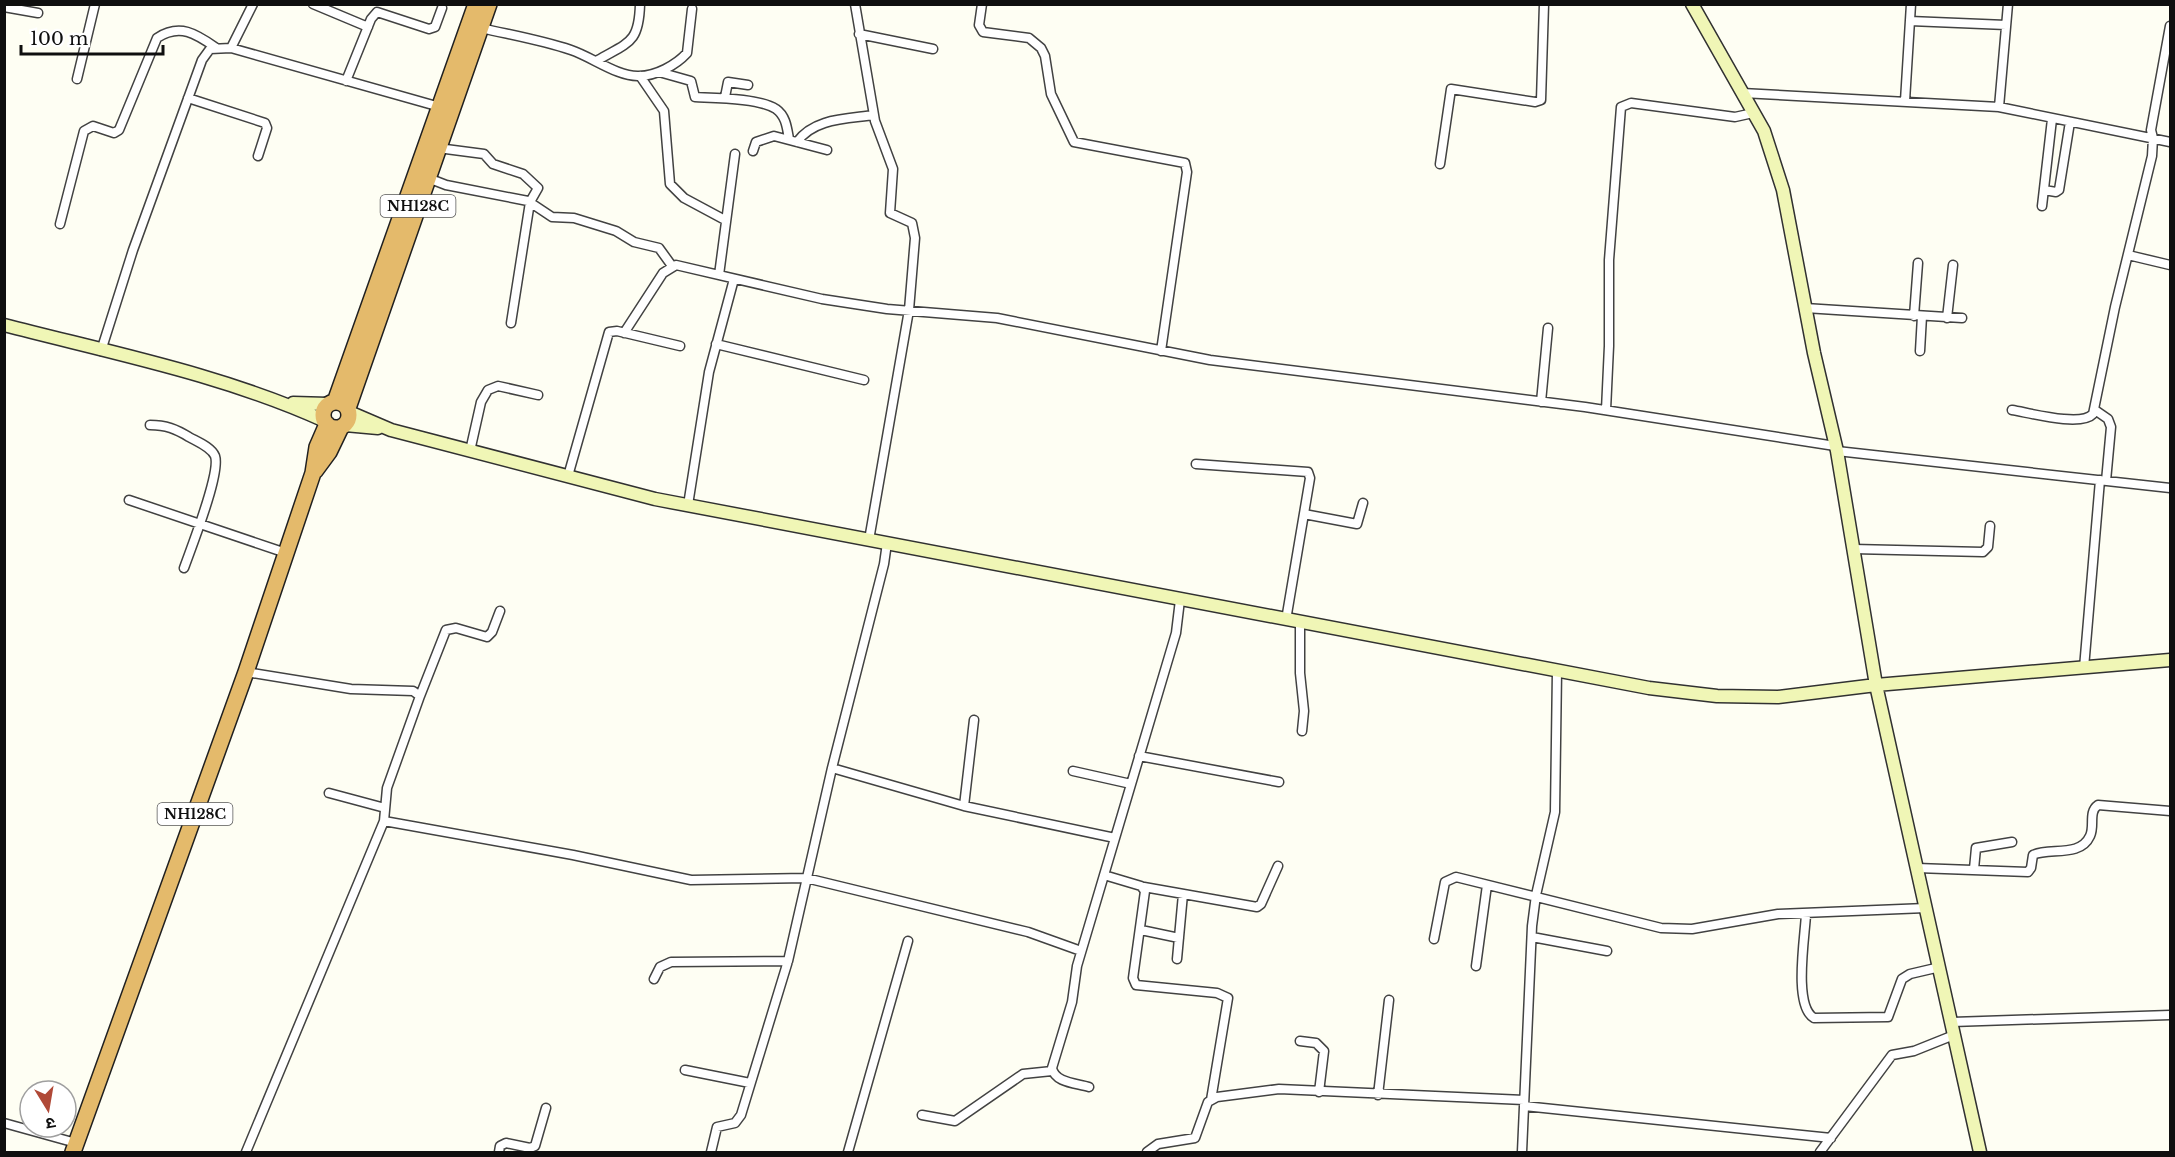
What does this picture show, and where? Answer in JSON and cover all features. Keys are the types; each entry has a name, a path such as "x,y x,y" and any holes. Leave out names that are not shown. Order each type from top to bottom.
{"highway":[{"name":"NH128C","path":"74,1148 246,672 313,473 329,452 337,415 476,4"},
{"name":"NH128C","path":"337,415 428,178 489,4"}],"street":[{"path":"77,79 95,4"},
{"path":"231,48 253,4"},
{"path":"313,4 368,27"},
{"path":"598,60 627,43 637,33 640,4"},
{"path":"855,4 874,115 894,169 890,213 912,223 914,230 909,310 869,540"},
{"path":"982,4 980,25 983,32 1029,38 1041,48 1054,101 1074,142 1185,163 1186,172 1161,351"},
{"path":"1440,164 1451,89 1535,102 1540,100 1544,4"},
{"path":"1692,4 1764,131 1783,190 1805,308 1836,448 1876,685 1980,1152"},
{"path":"1905,101 1911,4"},
{"path":"1999,107 2008,4"},
{"path":"4,6 38,13"},
{"path":"346,81 375,14 380,12 429,29 435,27 442,8"},
{"path":"481,28 553,45 598,60 621,73 640,76 658,72 687,53 692,9"},
{"path":"1910,21 2006,25"},
{"path":"2012,410 2078,421 2090,418 2095,410 2153,138 2151,130 2170,26"},
{"path":"60,224 84,131 93,126 114,133 119,130 158,38 171,31 187,31 215,47 231,48 440,107"},
{"path":"859,34 933,49"},
{"path":"101,351 133,250 202,60 215,47"},
{"path":"658,72 691,81 694,97 725,97 776,109 784,118 793,140"},
{"path":"640,76 664,111 669,184 684,198 725,220"},
{"path":"725,97 728,82 734,81 748,86"},
{"path":"1742,93 1999,107 2170,142"},
{"path":"188,98 265,123 267,128 258,156"},
{"path":"1606,410 1610,346 1609,260 1621,107 1631,103 1735,117 1753,113"},
{"path":"793,140 815,125 874,115"},
{"path":"2042,206 2052,119"},
{"path":"2044,190 2056,192 2059,190 2070,123"},
{"path":"753,151 761,139 774,136 827,150"},
{"path":"438,148 484,154 493,164 523,174 538,188 530,202 511,323"},
{"path":"718,275 735,154"},
{"path":"428,178 446,185 530,202 552,217 574,218 616,231 634,242 659,248 672,266 822,299 997,318 1161,351 1290,372 1606,410 1836,448 2170,488"},
{"path":"2128,255 2170,265"},
{"path":"1918,263 1920,351"},
{"path":"624,333 663,273 672,266"},
{"path":"1947,318 1953,266"},
{"path":"688,505 702,412 716,344 734,279"},
{"path":"1805,308 1962,318"},
{"path":"4,325 285,403 688,505 1649,688 1717,696 1778,697 1876,685 2170,660"},
{"path":"1541,402 1548,328"},
{"path":"568,476 605,339 609,332 624,333 680,346"},
{"path":"716,344 864,380"},
{"path":"470,451 481,402 488,390 498,386 538,395"},
{"path":"2084,668 2110,426 2108,419 2095,410"},
{"path":"150,425 171,427 207,447 215,457 216,464 184,568"},
{"path":"1196,464 1308,472 1310,478 1286,620"},
{"path":"129,500 286,553"},
{"path":"1304,514 1357,524 1363,503"},
{"path":"1853,549 1983,552 1988,547 1990,526"},
{"path":"711,1152 717,1127 737,1121 788,961 832,768 884,564 887,543"},
{"path":"1052,1071 1070,1011 1081,951 1176,633 1180,600"},
{"path":"246,1152 384,821 387,788 446,630 456,628 487,636 492,632 500,611"},
{"path":"1300,623 1300,673 1304,711 1302,731"},
{"path":"1521,1152 1536,895 1556,812 1557,671"},
{"path":"246,672 351,689 413,691 420,696"},
{"path":"964,806 974,720"},
{"path":"1139,756 1279,782"},
{"path":"832,768 964,806 1115,838"},
{"path":"1073,771 1131,784"},
{"path":"329,793 385,808"},
{"path":"1917,868 2028,872 2033,855 2079,846 2090,837 2093,810 2097,805 2170,811"},
{"path":"384,821 573,855 691,880 806,878 1028,932 1081,951"},
{"path":"1974,869 1976,848 2012,842"},
{"path":"1104,875 1144,887 1257,907 1261,904 1278,866"},
{"path":"1434,939 1448,879 1456,877 1536,895 1661,928 1692,929 1761,916 1926,908"},
{"path":"1476,966 1487,885"},
{"path":"1144,887 1146,896 1133,978 1136,985 1217,993 1228,998 1211,1100 1195,1138 1158,1144 1147,1152"},
{"path":"1177,959 1183,894"},
{"path":"1806,914 1801,995 1806,1011 1814,1018 1888,1017 1902,979 1910,974 1940,967"},
{"path":"1141,930 1179,938"},
{"path":"1532,937 1607,951"},
{"path":"848,1152 908,940"},
{"path":"654,980 662,964 671,962 788,961"},
{"path":"1378,1095 1389,1000"},
{"path":"1820,1152 1892,1055 1914,1052 1953,1029 2170,1016"},
{"path":"1300,1041 1316,1043 1324,1051 1319,1092"},
{"path":"685,1070 750,1083"},
{"path":"1052,1071 1059,1079 1089,1087"},
{"path":"922,1115 955,1121 1023,1074 1052,1071"},
{"path":"1211,1100 1279,1089 1524,1103 1831,1138"},
{"path":"499,1152 500,1146 507,1143 530,1148 535,1146 546,1108"},
{"path":"4,1123 74,1148"}]}
